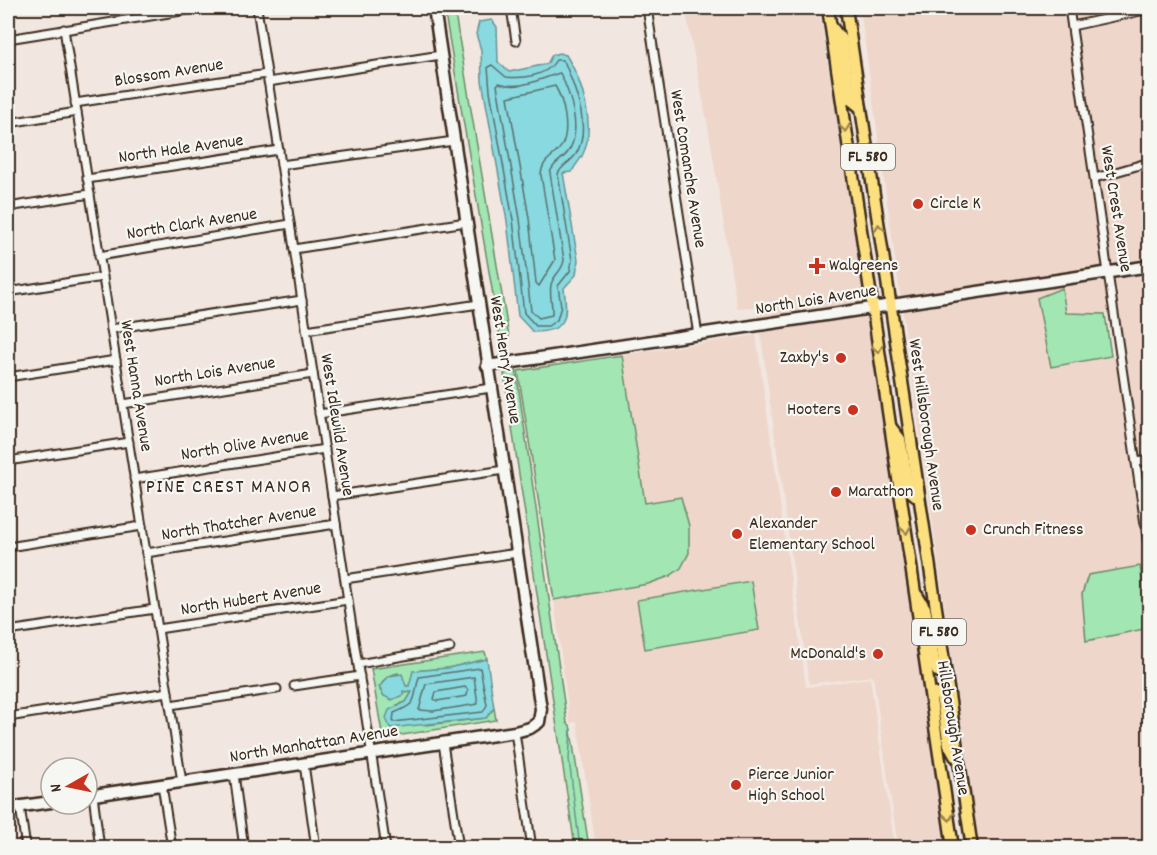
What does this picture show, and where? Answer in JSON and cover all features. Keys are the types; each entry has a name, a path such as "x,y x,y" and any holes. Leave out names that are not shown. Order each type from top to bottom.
{"main road":[{"name":"Hillsborough Avenue","path":"828,8 953,848"},
{"path":"840,8 842,20 850,36"},
{"name":"West Hillsborough Avenue","path":"846,8 972,848"},
{"path":"830,26 841,39 850,99 861,108"},
{"path":"890,425 900,439 909,490 919,498"},
{"path":"901,500 915,519 924,575 932,583"},
{"path":"915,592 925,609 935,667 937,671 946,675"},
{"path":"930,692 941,696 949,745 960,764"}],"street":[{"path":"8,39 200,8"},
{"name":"West Idlewild Avenue","path":"256,8 386,848"},
{"name":"West Henry Avenue","path":"434,8 542,709 540,717"},
{"path":"510,8 516,41"},
{"name":"West Comanche Avenue","path":"647,8 698,335"},
{"name":"West Crest Avenue","path":"1069,8 1110,273 1149,558"},
{"path":"1072,26 1149,9"},
{"name":"West Hanna Avenue","path":"64,29 182,782"},
{"name":"Blossom Avenue","path":"75,103 441,56"},
{"path":"8,123 77,112"},
{"path":"281,165 454,141"},
{"name":"North Hale Avenue","path":"87,179 279,150"},
{"path":"1095,178 1149,162"},
{"path":"8,207 90,194"},
{"path":"294,249 466,222"},
{"name":"North Clark Avenue","path":"99,256 290,224"},
{"name":"North Lois Avenue","path":"488,366 1149,266"},
{"path":"8,292 103,277"},
{"path":"111,329 302,300"},
{"path":"306,330 479,304"},
{"path":"8,376 116,360"},
{"name":"North Lois Avenue","path":"123,404 313,374"},
{"path":"319,414 491,388"},
{"path":"8,461 129,442"},
{"name":"North Olive Avenue","path":"135,479 325,449"},
{"path":"1136,462 1149,460"},
{"name":"North Thatcher Avenue","path":"332,496 504,470"},
{"name":"North Thatcher Avenue","path":"146,553 336,524"},
{"name":"North Thatcher Avenue","path":"8,547 142,526"},
{"name":"North Hubert Avenue","path":"345,579 517,553"},
{"name":"North Hubert Avenue","path":"158,629 348,600"},
{"name":"North Hubert Avenue","path":"8,631 155,609"},
{"path":"358,664 450,648"},
{"path":"294,686 360,676"},
{"path":"170,705 277,689"},
{"path":"8,717 168,692"},
{"name":"North Manhattan Avenue","path":"99,795 514,732 530,728 539,722 540,717"},
{"path":"514,732 532,848"},
{"path":"444,742 459,848"},
{"path":"304,764 316,848"},
{"path":"234,774 244,848"},
{"path":"162,785 172,848"},
{"path":"8,808 39,804"},
{"path":"20,807 26,848"},
{"path":"94,816 100,848"}],"shaded area":[{"path":"685,8 819,8 867,307 759,323 756,307 737,308 709,132"},
{"path":"860,8 1065,8 1106,270 901,301"},
{"path":"1073,8 1142,8 1075,22"},
{"path":"1149,12 1149,158 1098,174 1076,29"},
{"path":"1149,165 1149,263 1113,269 1099,180"},
{"path":"1149,270 1149,457 1139,458 1114,275"},
{"path":"1106,276 1111,309 1105,314 1066,313 1051,367 1111,356 1118,359 1150,584 1150,781 1147,782 1150,842 1142,847 979,847 902,308"},
{"path":"868,313 948,847 898,847 873,676 809,684 760,329"},
{"path":"756,335 806,687 870,678 895,847 596,847 577,722 570,723 554,600 648,584 689,553 689,526 645,504 622,355"},
{"path":"1149,463 1149,533 1140,465"}],"green space":[{"path":"444,8 454,8 509,337 501,342"},
{"path":"1062,288 1066,313 1105,314 1111,356 1051,367 1037,298"},
{"path":"622,355 645,503 681,497 689,526 689,553 681,568 670,576 648,584 554,600 518,371"},
{"path":"516,370 567,723 570,725 589,847 575,847 504,374"},
{"path":"1140,566 1149,628 1086,641 1082,594 1088,575"},
{"path":"751,581 759,630 645,649 637,600"},
{"path":"485,652 487,659 448,668 414,671 409,686 406,686 398,673 394,674 384,681 380,690 384,696 412,692 406,702 397,705 426,725 486,718 494,708 496,720 390,737 382,733 371,669"}],"water":[{"path":"492,20 497,27 498,62 509,72 547,64 552,55 559,53 566,55 577,77 586,104 588,132 586,145 572,172 563,173 578,260 576,275 564,288 566,308 563,321 559,326 544,331 533,332 518,316 507,221 482,81 481,50 476,34 479,22"},
{"path":"487,659 494,708 486,718 390,728 386,718 389,710 406,702 412,692 403,691 403,695 392,700 384,696 379,687 389,676 402,674 406,686 409,686 413,671 448,668"}],"waterway":[{"path":"571,729 569,759 580,848"}],"place":[{"name":"Circle K","path":"918,204"},
{"name":"Walgreens","path":"817,266"},
{"name":"Zaxby's","path":"841,358"},
{"name":"Hooters","path":"853,410"},
{"name":"Marathon","path":"836,492"},
{"name":"Crunch Fitness","path":"971,530"},
{"name":"Alexander Elementary School","path":"737,534"},
{"name":"McDonald's","path":"878,654"},
{"name":"Pierce Junior High School","path":"736,785"}],"district":[{"name":"PINE CREST MANOR","path":"229,488"}]}
